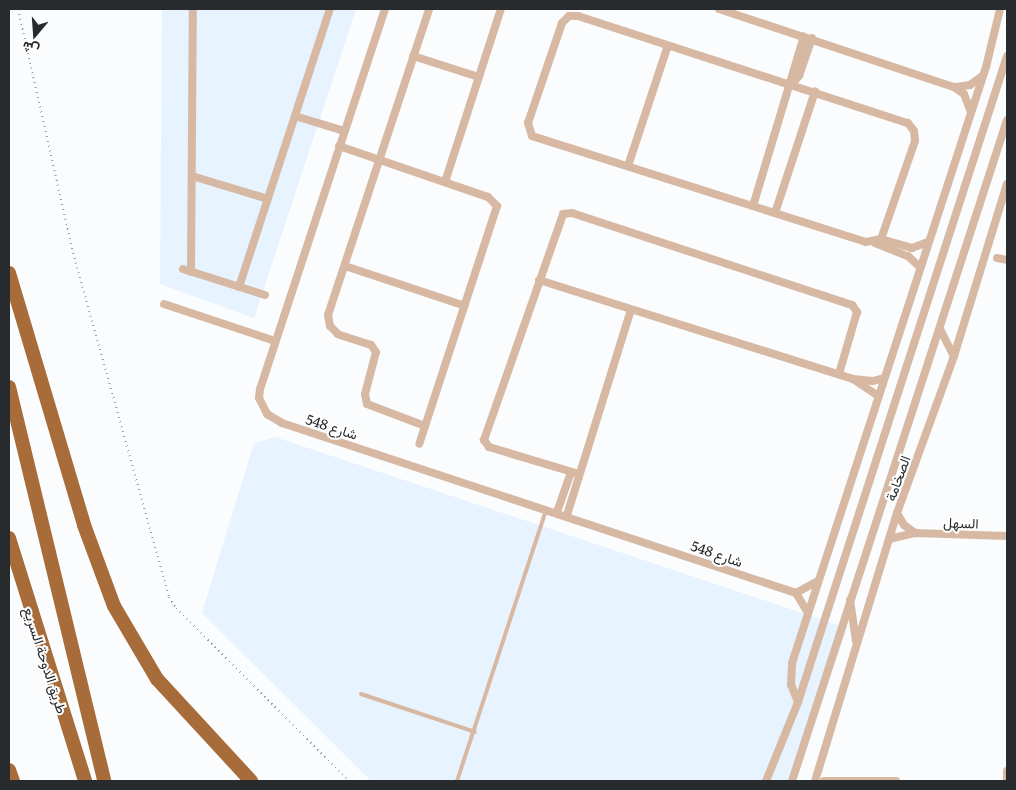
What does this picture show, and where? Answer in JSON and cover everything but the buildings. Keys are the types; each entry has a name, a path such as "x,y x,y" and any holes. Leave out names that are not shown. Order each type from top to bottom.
{"highway":[{"path":"9,273 86,533 114,606 157,679 251,781"},
{"path":"9,387 104,781"},
{"name":"طريق الدوحة السريع","path":"9,538 84,781"},
{"path":"9,770 12,781"}],"street":[{"path":"193,9 192,176 187,270 265,295"},
{"path":"239,287 330,9"},
{"name":"شارع 548","path":"385,9 275,341 259,398 262,407 274,420 567,515 796,593"},
{"path":"425,426 367,404 365,394 376,352 371,345 338,334 328,320 429,9"},
{"path":"445,182 501,9"},
{"path":"719,9 954,87 968,100 970,112"},
{"path":"798,702 791,685 791,669 983,75 1000,9"},
{"path":"878,241 915,141 914,131 904,120 578,16 568,16 562,23 528,124 528,130 536,137 775,213 878,241 912,248 928,242"},
{"path":"753,206 792,84 799,76 808,37"},
{"path":"628,166 668,45"},
{"path":"413,56 479,77"},
{"path":"766,781 798,702 1007,56"},
{"path":"954,87 970,85 983,75"},
{"path":"775,213 815,91"},
{"path":"295,116 344,131"},
{"path":"792,781 1007,120"},
{"path":"339,146 488,196 497,206 419,444"},
{"path":"192,176 268,199"},
{"name":"الصخامة","path":"815,781 897,513 954,356 1007,184"},
{"path":"580,474 485,443 560,218 572,213 852,304 857,312 839,374"},
{"path":"878,241 908,256 920,267"},
{"path":"997,258 1007,260"},
{"path":"344,266 465,306"},
{"path":"539,280 853,379 873,381 884,378"},
{"path":"164,304 275,341"},
{"path":"567,515 631,310"},
{"path":"940,329 954,356"},
{"path":"853,379 878,396"},
{"path":"557,512 571,472"},
{"path":"897,513 904,525 915,533"},
{"name":"السهل","path":"889,539 915,533 1007,536"},
{"path":"808,612 796,593 819,580"},
{"path":"850,598 857,643"},
{"path":"819,766 833,780"},
{"path":"1007,771 1007,781"},
{"path":"824,781 896,781"}],"lane":[{"path":"457,781 546,509"},
{"path":"361,694 474,732"}],"path":[{"path":"18,9 73,253 169,597 176,608 349,781"}],"shaded area":[{"path":"162,9 356,9 254,318 160,284"},
{"path":"275,437 847,628 795,781 371,781 202,613 254,443"}]}
